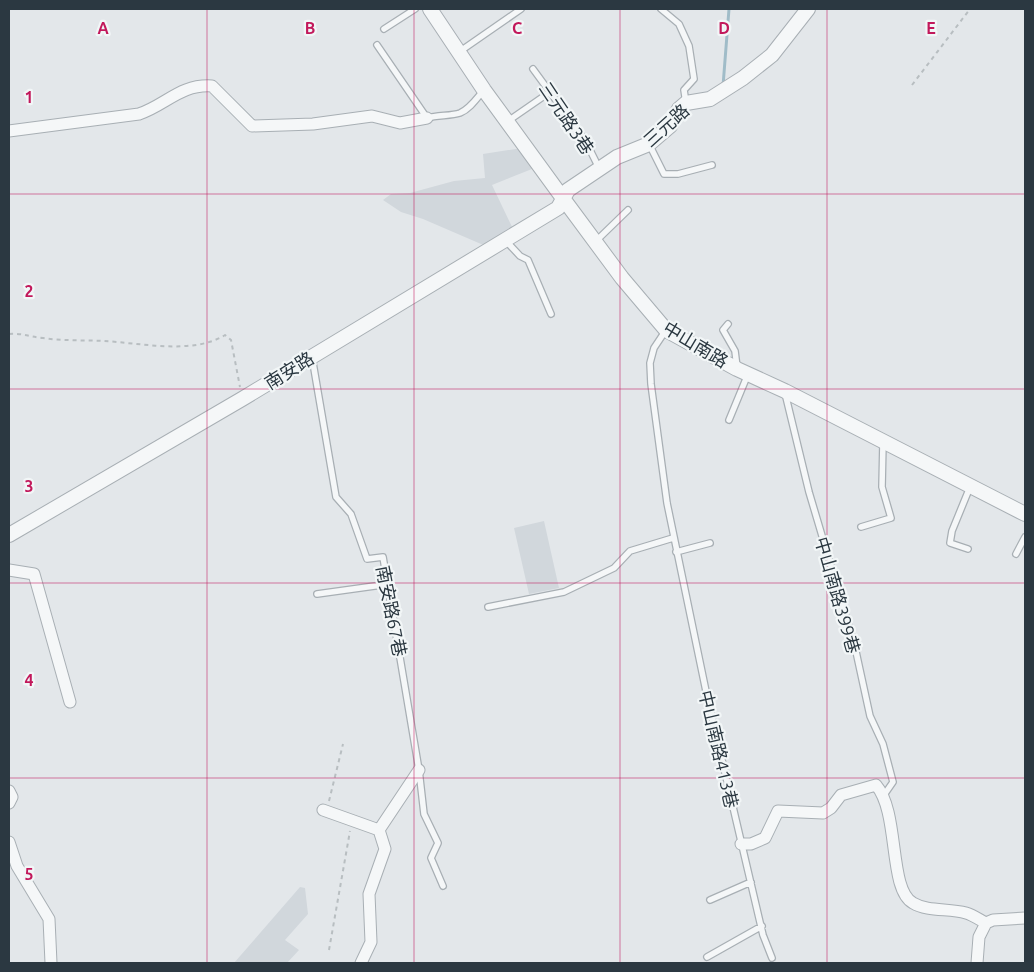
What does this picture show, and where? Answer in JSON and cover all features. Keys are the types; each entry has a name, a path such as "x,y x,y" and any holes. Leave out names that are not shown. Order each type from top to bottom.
{"street":[{"name":"中山南路","path":"430,9 484,90 562,198 627,285 666,330 743,372 785,391 1025,514"},
{"name":"三元路","path":"562,198 568,190 598,168 649,144 670,126 679,109 686,103 710,99 743,78 772,55 808,9"},
{"path":"9,131 139,114 150,110 172,94 204,85 212,86 252,126 313,124 372,116 400,122 427,118"},
{"name":"南安路","path":"9,534 242,399 312,355 506,241 558,208 562,198"},
{"path":"9,570 34,574 70,702"},
{"path":"379,830 419,770"},
{"path":"741,844 751,844 764,838 778,811 823,813 831,808 841,795 876,785 884,794 888,808 900,886 906,899 915,905 967,913 986,923"},
{"path":"9,791 12,797 9,803"},
{"path":"325,808 379,830"},
{"path":"361,963 371,942 369,894 385,849 379,830"},
{"path":"9,842 16,866 49,919 51,963"},
{"path":"977,963 979,937 986,923 993,920 1025,918"}],"lane":[{"path":"384,29 415,9"},
{"path":"459,52 521,9"},
{"path":"661,9 679,24 689,46 695,72 694,79 684,90 686,103"},
{"path":"377,44 427,118 441,114 460,113 471,105 484,90"},
{"name":"三元路3巷","path":"533,69 585,140 598,168"},
{"path":"508,121 550,92"},
{"path":"649,144 664,174 678,174 712,166"},
{"path":"595,242 628,210"},
{"path":"506,241 520,256 528,260 551,314"},
{"path":"728,324 723,330 735,351 743,372 729,420"},
{"name":"中山南路413巷","path":"666,330 654,348 650,363 651,384 676,552 741,844 763,935 772,958"},
{"name":"南安路67巷","path":"312,355 336,497 351,514 367,559 383,557 419,770 424,814 438,843 431,858 443,886"},
{"name":"中山南路399巷","path":"785,391 809,492 855,647 870,716 883,744 893,782 884,794"},
{"path":"861,527 890,518 882,487 883,442"},
{"path":"968,550 950,543 952,531 970,487"},
{"path":"1016,554 1025,537"},
{"path":"488,607 564,592 614,568 630,551 674,538"},
{"path":"676,552 710,543"},
{"path":"317,594 389,584"},
{"path":"710,900 751,882"},
{"path":"707,957 762,926"}],"path":[{"path":"912,84 970,9"},
{"path":"9,334 24,333 40,338 105,341 146,346 214,342 225,335 231,340 242,399"},
{"path":"325,808 343,744"},
{"path":"329,950 350,831"}],"shaded area":[{"path":"522,148 537,167 492,185 514,231 488,247 423,219 401,212 383,200 391,194 410,193 454,181 485,178 483,154"},
{"path":"544,521 559,588 529,594 514,528"},
{"path":"300,887 305,888 308,914 285,940 299,950 287,963 234,963"}],"waterway":[{"path":"723,86 729,9"}]}
